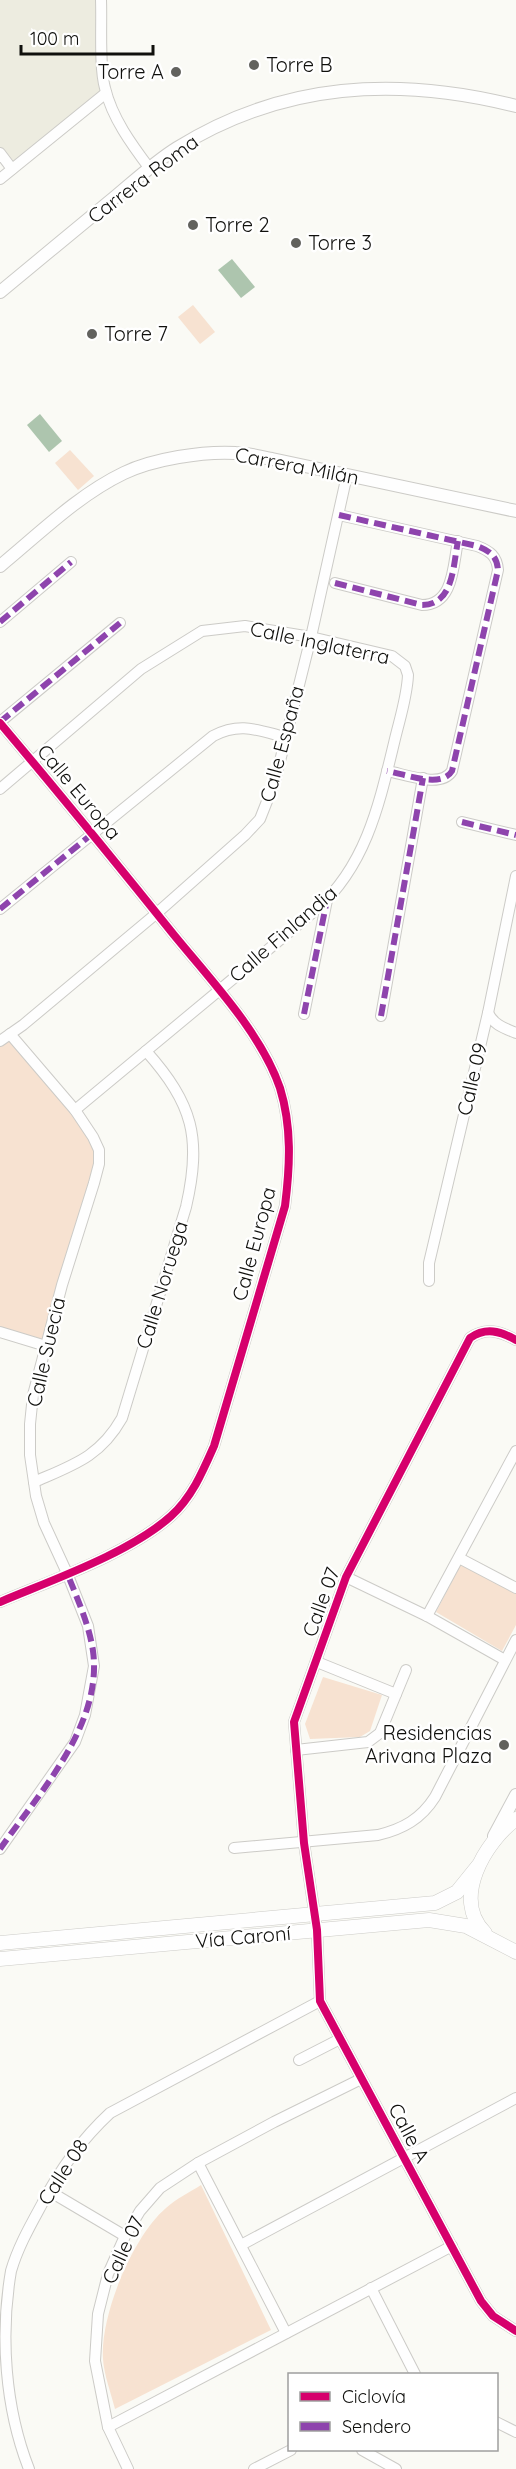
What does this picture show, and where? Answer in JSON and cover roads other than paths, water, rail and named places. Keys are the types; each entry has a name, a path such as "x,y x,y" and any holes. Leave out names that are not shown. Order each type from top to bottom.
{"main road":[{"name":"Vía Caroní","path":"0,1944 443,1901 463,1887 502,1832 516,1819"},
{"path":"478,1866 472,1889 473,1913 477,1925 495,1940 516,1942"},
{"name":"Vía Caroní","path":"0,1959 441,1921 466,1926 516,1952"}],"street":[{"path":"101,0 106,93 123,129 150,169"},
{"name":"Carrera Roma","path":"0,292 176,149 216,126 261,107 307,95 383,88 437,91 516,106"},
{"path":"0,179 106,93"},
{"path":"0,153 12,169"},
{"name":"Carrera Milán","path":"0,566 93,490 124,472 152,463 209,454 236,453 516,511"},
{"name":"Calle España","path":"0,1041 157,913 260,819 275,781 311,637 347,475"},
{"path":"339,515 489,550 495,556 498,570 452,771 442,780 387,771"},
{"path":"335,583 422,605 430,605 438,602 448,590 458,541"},
{"path":"0,622 71,562"},
{"path":"0,723 120,623"},
{"name":"Calle Inglaterra","path":"0,789 141,669 202,631 246,626 311,637 392,656 405,666"},
{"name":"Calle Finlandia","path":"75,1110 327,900 352,869 365,845 378,812 408,684 405,666"},
{"name":"Calle Europa","path":"0,723 157,913 256,1038 279,1087 290,1140 285,1206 214,1446 202,1475 172,1515 149,1532 123,1548 0,1602"},
{"path":"0,909 213,736 228,728 245,727 285,737"},
{"path":"381,1016 423,778"},
{"path":"462,822 516,835"},
{"name":"Calle 09","path":"429,1281 429,1263 488,1013 511,930 516,876"},
{"path":"304,1014 327,900"},
{"path":"488,1013 497,1025 516,1033"},
{"name":"Calle Suecia","path":"0,1849 75,1742 90,1697 94,1666 88,1626 44,1523 34,1482 30,1424 33,1395 62,1285 99,1164 99,1150 75,1110 10,1034"},
{"name":"Calle Noruega","path":"34,1482 82,1462 99,1450 122,1418 186,1207 194,1172 194,1143 188,1118 168,1076 146,1051"},
{"name":"Calle 07","path":"317,1930 304,1843 294,1722 346,1577 470,1338 480,1331 491,1331 506,1335 516,1341"},
{"path":"0,1332 46,1346"},
{"path":"427,1616 512,1469 516,1451"},
{"path":"459,1558 516,1588"},
{"path":"346,1577 427,1616 505,1660"},
{"path":"234,1848 378,1835 398,1830 415,1821 427,1810 516,1640"},
{"path":"317,1662 396,1694"},
{"path":"296,1750 368,1743 380,1733 406,1670"},
{"path":"478,1866 516,1795"},
{"name":"Calle A","path":"317,1930 320,2001 481,2301 493,2316 516,2331"},
{"name":"Calle 08","path":"29,2469 19,2442 8,2399 3,2354 4,2318 11,2272 22,2242 70,2155 110,2113 320,2001"},
{"path":"299,2060 340,2039"},
{"name":"Calle 07","path":"128,2469 108,2427 95,2361 98,2313 108,2274 124,2236 140,2211 160,2188 198,2163 274,2122 362,2079"},
{"path":"241,2245 516,2098"},
{"path":"198,2163 286,2333"},
{"path":"49,2191 124,2236"},
{"path":"108,2427 452,2246"},
{"path":"371,2288 414,2373"},
{"path":"498,2423 516,2433"},
{"path":"254,2469 289,2451"},
{"path":"364,2451 396,2469"}],"place":[{"name":"Torre B","path":"254,65"},
{"name":"Torre A","path":"176,72"},
{"name":"Torre 2","path":"193,225"},
{"name":"Torre 3","path":"296,243"},
{"name":"Torre 7","path":"92,334"},
{"name":"Residencias Arivana Plaza","path":"504,1745"}]}
